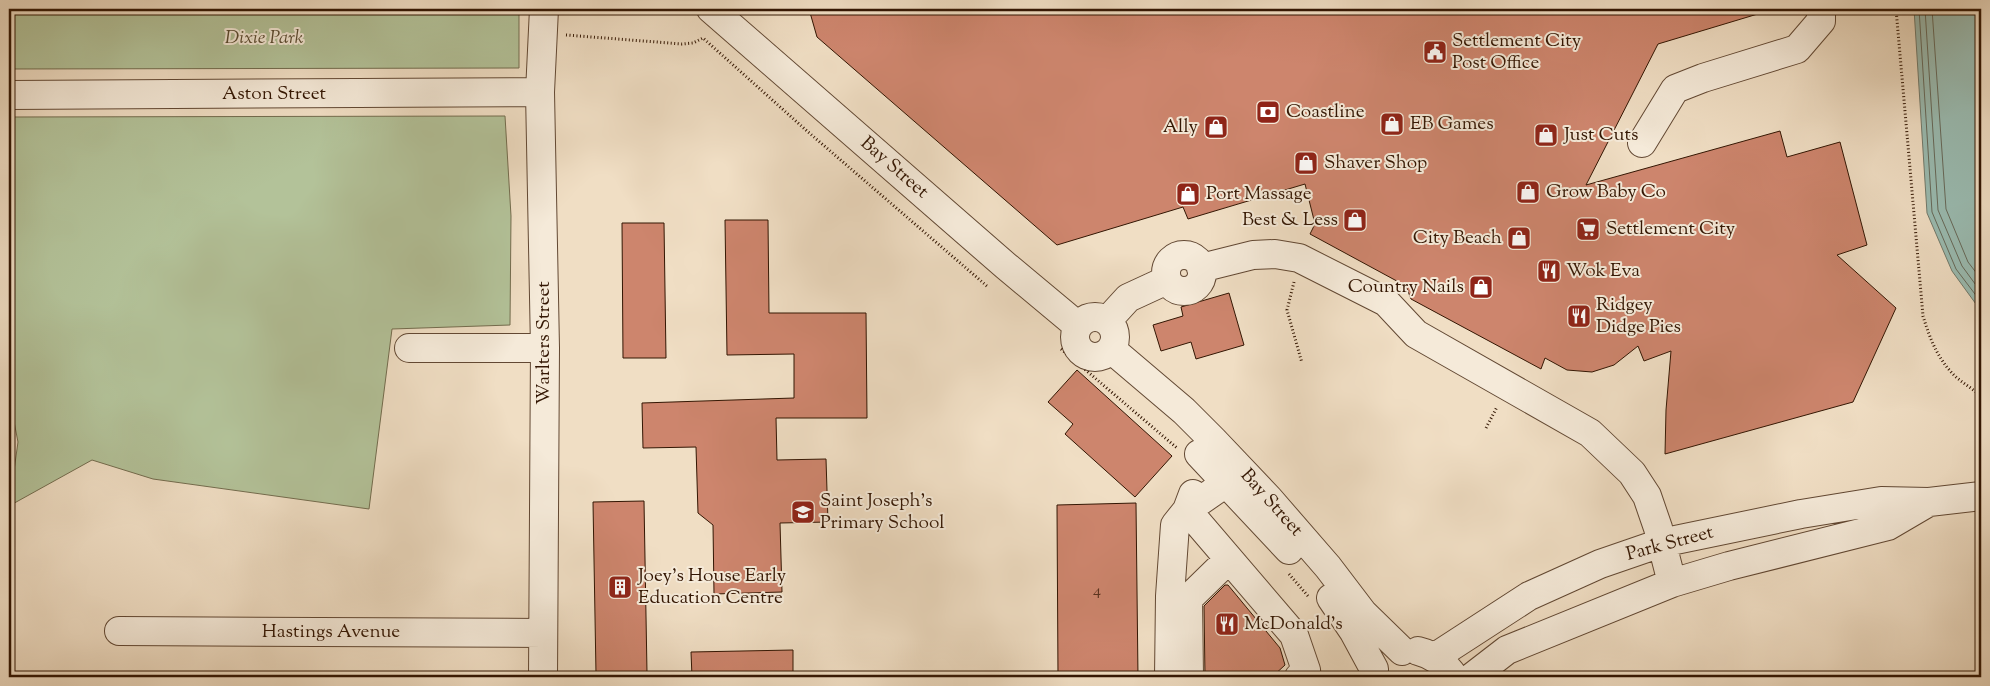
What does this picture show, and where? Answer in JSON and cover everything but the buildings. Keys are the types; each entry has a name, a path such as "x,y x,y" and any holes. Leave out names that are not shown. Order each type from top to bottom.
{"street":[{"path":"1642,143 1675,90 1703,78 1797,49 1821,21 1821,9"},
{"name":"Bay Street","path":"724,13 1006,266 1078,326"},
{"name":"Warlters Street","path":"543,22 540,92 545,348 543,677"},
{"name":"Aston Street","path":"9,95 540,92"},
{"path":"1107,321 1128,298 1141,290 1167,280 1165,274 1169,262 1180,255 1193,258 1201,268 1252,255 1275,254 1299,258 1386,302 1416,334 1590,433 1632,473 1647,496 1658,528 1672,583"},
{"path":"1094,316 1107,321 1113,327 1119,357 1104,355 1088,356 1077,345 1075,337 1078,326 1087,318 1094,316"},
{"path":"409,348 545,348"},
{"name":"Bay Street","path":"1119,357 1198,452 1328,594 1354,632 1371,673"},
{"name":"Bay Street","path":"1119,357 1184,411 1219,447 1328,567 1363,613 1402,651"},
{"path":"1169,677 1170,596 1175,524 1220,475"},
{"name":"Park Street","path":"1435,657 1529,596 1600,564 1662,543 1801,514 1881,501 1929,502 1981,496"},
{"name":"Park Street","path":"1472,677 1507,650 1672,583 1738,564 1888,526 1929,502"},
{"path":"1188,510 1294,635 1306,670 1299,677"},
{"path":"1189,677 1188,599 1229,559"},
{"name":"Hastings Avenue","path":"119,631 543,634"},
{"path":"1371,673 1385,656 1402,651 1419,651 1435,657 1448,667 1454,677"}],"path":[{"path":"1896,9 1923,316 1938,355 1957,378 1981,396"},
{"path":"543,22 682,44 692,43 703,38 807,131 988,287"},
{"path":"1299,258 1287,310 1302,363"},
{"path":"1061,349 1181,451"},
{"path":"1284,568 1308,597"}],"green space":[{"name":"Dixie Park","path":"9,9 519,9 519,68 9,69"},
{"path":"505,116 511,216 510,325 392,329 369,509 153,479 92,460 9,506 18,442 9,396 9,117"}],"water":[{"path":"1914,9 1981,9 1981,311 1952,271 1927,213"}],"place":[{"name":"Settlement City Post Office","path":"1435,52"},
{"name":"Coastline","path":"1268,112"},
{"name":"EB Games","path":"1392,124"},
{"name":"Ally","path":"1216,127"},
{"name":"Just Cuts","path":"1546,135"},
{"name":"Shaver Shop","path":"1306,163"},
{"name":"Grow Baby Co","path":"1528,192"},
{"name":"Port Massage","path":"1188,194"},
{"name":"Best & Less","path":"1355,220"},
{"name":"Settlement City","path":"1588,229"},
{"name":"City Beach","path":"1519,238"},
{"name":"Wok Eva","path":"1549,271"},
{"name":"Country Nails","path":"1481,287"},
{"name":"Ridgey Didge Pies","path":"1579,316"},
{"name":"Saint Joseph's Primary School","path":"803,512"},
{"name":"Joey's House Early Education Centre","path":"620,587"},
{"name":"McDonald's","path":"1227,624"}]}
